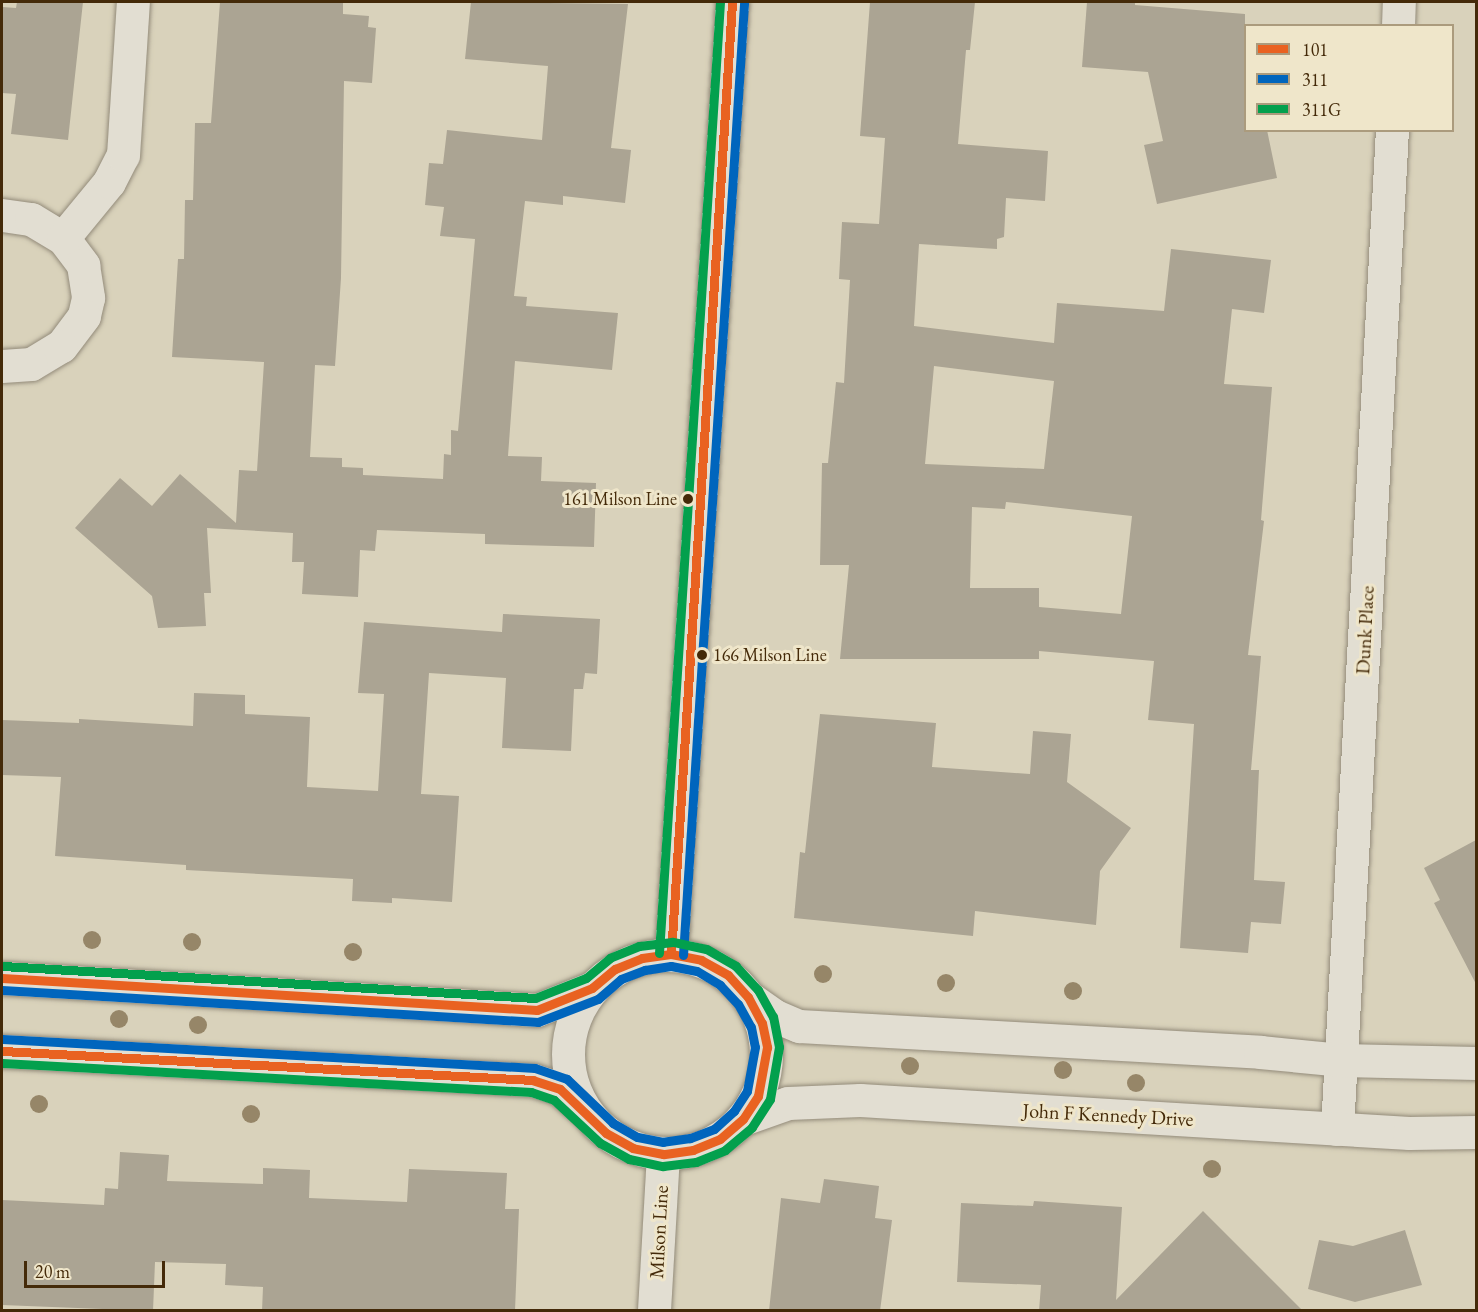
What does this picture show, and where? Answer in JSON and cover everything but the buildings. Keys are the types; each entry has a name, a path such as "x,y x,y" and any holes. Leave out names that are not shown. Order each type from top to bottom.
{"main road":[{"path":"63,238 109,182 123,155 133,2"},
{"path":"671,954 732,2"},
{"path":"1398,24 1399,2"},
{"name":"Dunk Place","path":"1337,1129 1392,132"},
{"path":"2,215 31,219 63,238 75,251 88,282 84,316 62,346 48,357 31,364 2,366"},
{"path":"2,978 537,1010 592,988 624,965 642,958 671,954 701,960 728,975 748,997 775,1016 799,1026 1260,1052 1341,1060 1476,1063"},
{"path":"585,1111 570,1084 568,1059 577,1011 592,988"},
{"path":"2,1051 533,1080 560,1089 606,1133 633,1148 663,1154 693,1150 720,1139 742,1119 758,1096 767,1047 762,1023 748,997"},
{"name":"John F Kennedy Drive","path":"742,1119 788,1102 860,1100 1337,1129 1476,1132"},
{"name":"Milson Line","path":"654,1311 663,1154"}],"transit line":[{"name":"311G","path":"659,953 720,2"},
{"name":"101","path":"671,954 732,2"},
{"name":"311","path":"683,955 744,3"},
{"name":"311G","path":"2,1063 531,1092 554,1100 600,1143 629,1159 663,1166 696,1162 725,1150 752,1127 770,1099 779,1047 773,1017 758,990 736,966 706,949 672,942 639,946 610,958 586,978 535,998 3,966"},
{"name":"101","path":"2,978 537,1010 592,988 615,969 642,958 671,954 701,960 728,975 748,997 762,1023 767,1047 758,1096 743,1119 720,1139 693,1150 663,1154 633,1148 606,1133 560,1089 533,1080 2,1051"},
{"name":"311","path":"2,990 538,1022 598,999 621,979 645,970 671,966 697,971 720,985 738,1004 751,1027 755,1047 747,1091 734,1111 714,1129 690,1138 663,1142 637,1137 613,1123 567,1079 535,1068 3,1039"}],"place":[{"name":"161 Milson Line","path":"688,499"},
{"name":"166 Milson Line","path":"702,655"}]}
